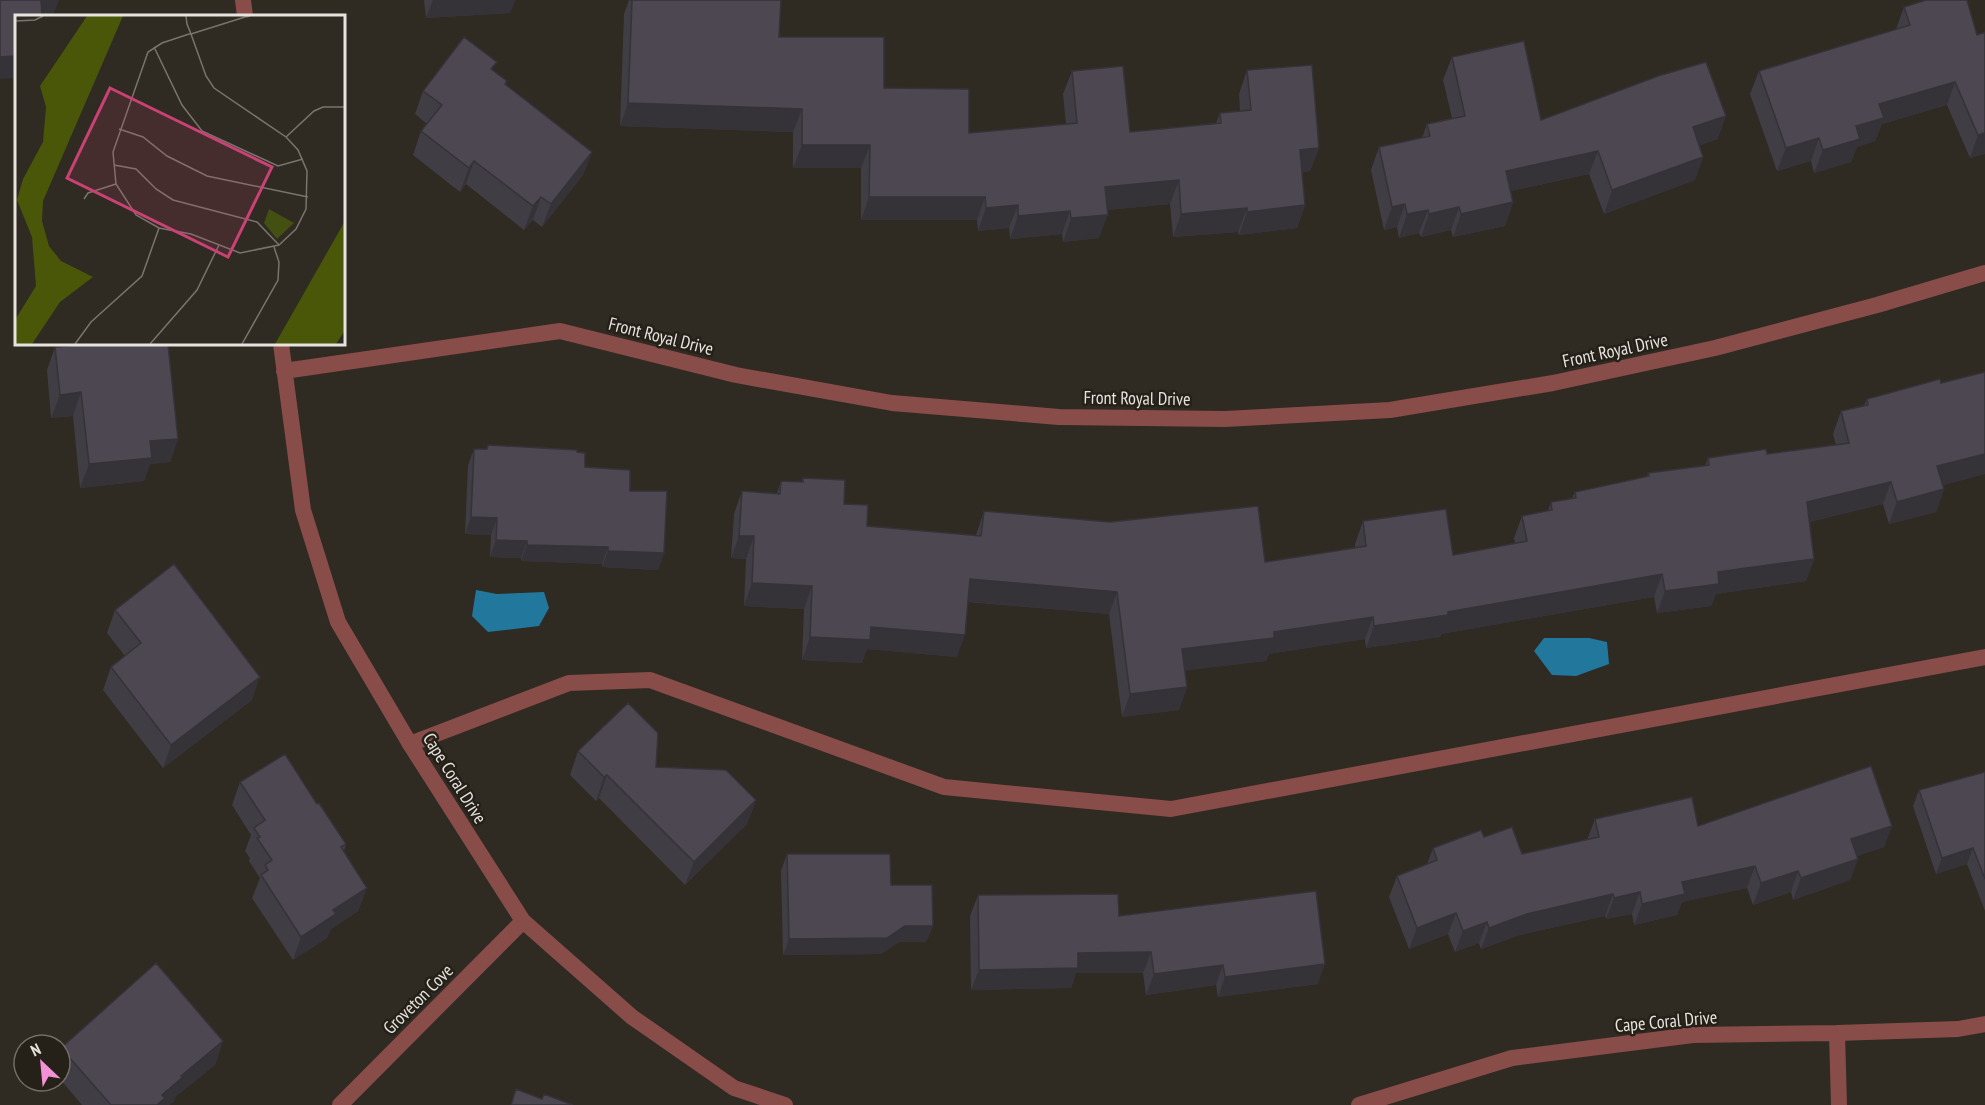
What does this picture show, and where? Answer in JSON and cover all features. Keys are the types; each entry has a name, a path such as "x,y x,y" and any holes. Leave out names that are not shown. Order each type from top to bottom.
{"street":[{"path":"243,0 245,15"},
{"name":"Front Royal Drive","path":"284,371 560,331 736,375 892,403 1059,417 1225,419 1378,410 1553,383 1715,348 1985,273"},
{"name":"Cape Coral Drive","path":"281,345 303,510 338,622 410,744 523,921 632,1017 734,1088 785,1105"},
{"path":"410,744 569,683 650,680 944,787 1171,809 1985,657"},
{"name":"Groveton Cove","path":"340,1105 523,921"},
{"name":"Cape Coral Drive","path":"1359,1105 1512,1058 1693,1035 1958,1029 1985,1024"},
{"path":"1837,1033 1839,1105"}],"water":[{"path":"476,590 497,594 544,592 549,608 539,626 488,632 472,616"},
{"path":"1544,638 1589,638 1607,642 1609,664 1576,676 1552,675 1534,651"}],"building":[{"path":"0,0 41,0 42,15 15,15 15,56 0,57"},
{"path":"632,0 781,0 779,37 884,37 884,88 969,89 969,133 1077,123 1072,71 1123,66 1130,132 1221,123 1220,113 1251,110 1247,70 1312,65 1319,148 1300,150 1305,205 1247,212 1247,208 1181,214 1179,180 1105,187 1108,215 1071,218 1070,211 1018,216 1018,205 986,208 985,197 869,197 870,145 802,145 802,109 628,103"},
{"path":"1926,0 1967,0 1977,35 1985,32 1985,133 1978,135 1955,82 1879,104 1884,118 1856,126 1860,139 1823,150 1819,138 1786,148 1759,71 1910,25 1904,7"},
{"path":"464,37 497,62 491,69 507,81 505,84 592,152 551,204 541,197 533,206 474,161 469,168 421,131 442,105 423,91"},
{"path":"1524,41 1541,120 1658,76 1706,62 1726,116 1693,127 1703,157 1612,190 1598,151 1506,171 1513,202 1461,214 1459,207 1429,214 1428,210 1407,214 1405,204 1392,207 1379,147 1430,136 1427,124 1465,116 1452,57"},
{"path":"168,345 178,439 150,441 152,458 89,464 81,392 60,395 55,347"},
{"path":"1985,372 1985,454 1937,466 1944,489 1897,502 1891,482 1807,502 1814,559 1718,572 1719,584 1665,591 1662,574 1448,612 1448,615 1374,626 1373,617 1274,632 1274,638 1182,649 1187,687 1130,694 1117,592 970,579 965,635 871,627 870,640 810,637 812,586 752,583 754,536 739,536 742,491 780,494 781,481 803,482 803,478 845,480 844,504 868,505 867,526 981,536 984,511 1110,522 1258,506 1265,562 1366,546 1363,521 1446,509 1453,555 1527,541 1522,516 1552,510 1551,502 1576,498 1575,492 1649,476 1648,473 1709,465 1708,458 1766,449 1767,454 1849,443 1841,411 1868,405 1867,399 1940,379 1941,383"},
{"path":"488,445 577,450 577,452 585,453 585,467 630,470 630,491 667,491 664,553 608,551 608,547 527,545 527,541 496,540 497,518 471,517 474,449 487,449"},
{"path":"174,564 260,677 171,745 111,667 141,643 115,610"},
{"path":"628,703 658,733 656,767 726,770 756,800 694,862 607,775 604,777 578,751"},
{"path":"285,754 346,844 341,847 367,888 333,910 336,914 301,937 261,875 268,870 265,865 272,860 257,838 260,837 254,828 265,820 240,782"},
{"path":"1871,766 1892,826 1851,839 1858,859 1801,878 1798,871 1761,883 1755,866 1682,882 1685,894 1642,904 1640,892 1614,898 1613,894 1527,914 1489,928 1487,922 1463,931 1456,913 1417,928 1397,876 1437,860 1433,848 1481,830 1484,837 1512,827 1522,854 1599,837 1595,819 1692,797 1698,826"},
{"path":"1985,772 1985,879 1973,848 1942,858 1919,790"},
{"path":"787,854 890,854 891,885 932,885 933,926 905,926 887,938 789,939"},
{"path":"1316,891 1325,964 1225,977 1223,965 1154,974 1151,952 1078,953 1078,968 979,970 978,895 1118,894 1119,916"},
{"path":"156,963 223,1041 181,1076 183,1077 162,1095 165,1098 157,1105 111,1105 72,1061 72,1038"},
{"path":"516,1089 542,1099 544,1094 573,1105 511,1105"}]}
